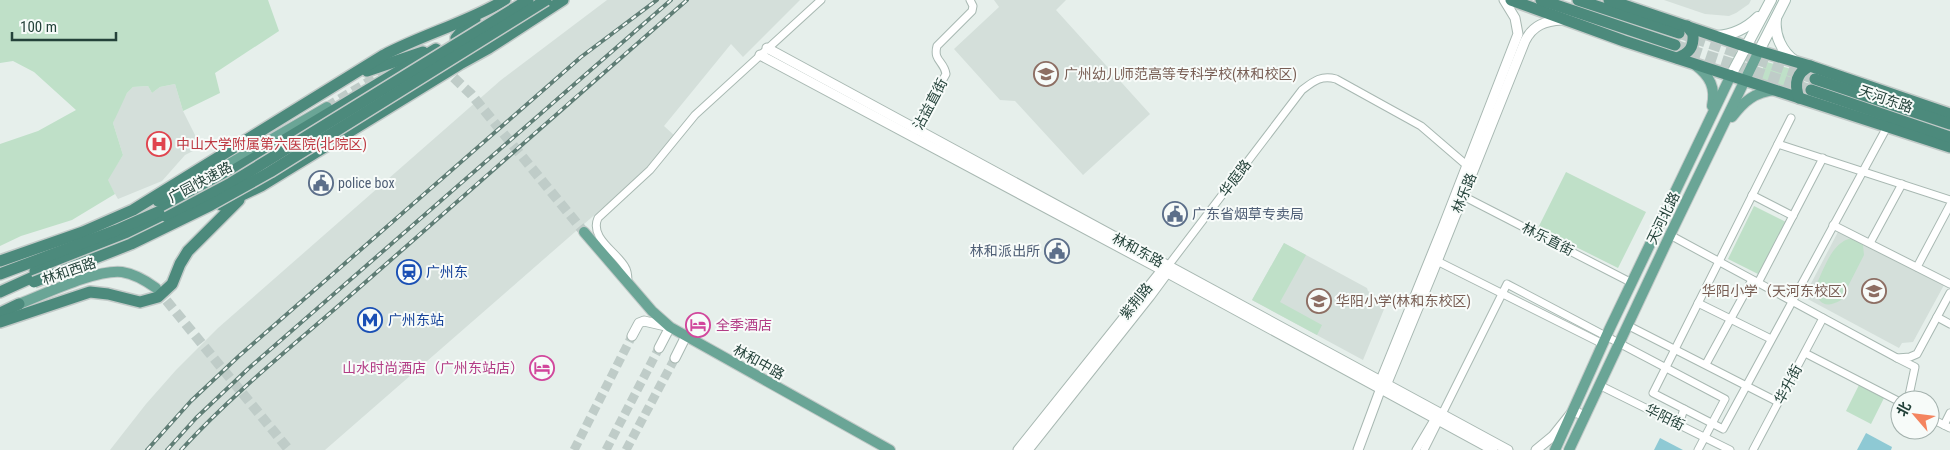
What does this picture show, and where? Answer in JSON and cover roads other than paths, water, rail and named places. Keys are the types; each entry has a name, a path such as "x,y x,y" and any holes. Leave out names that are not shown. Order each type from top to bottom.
{"highway":[{"path":"123,215 384,55 405,44 446,29 505,0"},
{"name":"广园快速路","path":"0,286 121,237 208,196 301,141 528,0"},
{"name":"广园快速路","path":"0,298 34,282 131,244 211,205 270,172 546,0"},
{"path":"0,292 37,275 100,251 137,246 261,186 489,48 563,0"},
{"path":"1511,0 1677,58 1950,147"},
{"path":"1541,0 1674,45"},
{"path":"1578,0 1682,30 1715,36 1950,114"},
{"path":"1609,0 1693,34 1693,45 1688,53 1677,58"},
{"path":"489,48 465,49 459,47 456,42 461,32 491,8"},
{"path":"351,76 408,56 444,48 452,49 460,64"},
{"path":"0,274 167,208 206,187 436,49"},
{"path":"1799,98 1796,81 1803,70 1810,66"},
{"name":"天河东路","path":"1950,124 1813,84 1950,137"},
{"path":"134,222 210,176"},
{"path":"0,261 83,232 165,198 210,176"},
{"path":"0,322 90,292 108,294 140,302 158,297 172,284 180,264 188,251 245,193"},
{"path":"0,328 90,292"},
{"path":"0,311 19,304"}],"main road":[{"name":"天河北路","path":"1555,450 1707,124 1745,46 1771,0"},
{"name":"天河北路","path":"1570,450 1670,235 1785,0"},
{"path":"1715,36 1740,31 1752,24 1763,13"},
{"path":"1777,16 1775,26 1779,40 1787,54 1795,61"},
{"path":"1677,58 1695,65 1705,72 1712,85 1713,100 1707,124"},
{"path":"1720,134 1745,101 1762,92 1776,90"},
{"path":"210,176 327,107"},
{"name":"林和中路","path":"584,232 652,311 670,327 890,450"},
{"name":"林和西路","path":"19,304 97,275 112,272 133,274 156,288"}],"street":[{"path":"628,282 625,266 600,238 596,228 598,218 650,170 695,115 821,0"},
{"name":"沾益直街","path":"914,133 946,74 946,71 937,59 935,52 937,46 972,11 973,6 970,0"},
{"name":"林乐路","path":"1383,384 1437,261 1463,196 1470,169 1518,34 1516,18 1504,0"},
{"name":"林乐路","path":"1358,450 1470,169 1528,35 1540,24 1565,19"},
{"name":"林和东路","path":"764,51 1166,269 1508,450"},
{"name":"华庭路","path":"1166,269 1302,90 1317,78 1326,76 1336,79 1421,126 1470,169"},
{"path":"1791,118 1653,393 1723,429 1887,127"},
{"path":"1778,144 1950,200"},
{"path":"1706,364 1793,216 1823,158"},
{"path":"1870,243 1902,184"},
{"path":"1752,195 1793,216"},
{"name":"林乐直街","path":"1463,196 1632,283"},
{"path":"1917,267 1950,205"},
{"path":"1833,225 1950,284"},
{"path":"1670,235 1915,367 1910,390"},
{"path":"1437,261 1603,344"},
{"name":"紫荆路","path":"1018,450 1166,269"},
{"name":"紫荆路","path":"1028,450 1166,269"},
{"path":"1424,450 1507,284 1725,398 1698,450"},
{"path":"1897,358 1910,358 1917,354 1950,293"},
{"path":"1698,303 1772,340"},
{"path":"1937,317 1950,324"},
{"name":"华升街","path":"1753,450 1823,318"},
{"path":"632,336 639,323 644,320 670,327 660,348"},
{"path":"1627,326 1706,364 1778,402"},
{"path":"675,358 686,336"},
{"path":"1805,352 1890,397"},
{"name":"林和东路","path":"1383,384 1434,418 1494,450"},
{"name":"华阳街","path":"1599,385 1730,450"},
{"path":"1679,424 1684,409"},
{"path":"1536,450 1547,442 1573,412 1585,416"},
{"path":"1947,427 1950,412"},
{"path":"1416,450 1434,418"}],"water":[{"path":"1866,433 1892,447 1891,450 1857,450"},
{"path":"1660,438 1683,450 1654,450"}],"tunnel":[{"path":"1679,33 1815,79"},
{"path":"1675,45 1811,90"},
{"path":"327,107 377,77 393,70"},
{"path":"441,70 452,76 471,94 584,232"},
{"path":"157,289 289,450"},
{"path":"574,450 632,336"},
{"path":"606,450 659,348"},
{"path":"626,450 675,358"}],"railway":[{"path":"147,450 191,401 239,356 581,57 657,0"},
{"path":"167,450 196,418 249,368 671,0"},
{"path":"181,450 268,366 687,0"}],"place":[{"name":"广州幼儿师范高等专科学校(林和校区)","path":"1046,74"},
{"name":"中山大学附属第六医院(北院区)","path":"159,144"},
{"name":"police box","path":"321,183"},
{"name":"广东省烟草专卖局","path":"1175,214"},
{"name":"林和派出所","path":"1057,251"},
{"name":"广州东","path":"409,272"},
{"name":"华阳小学（天河东校区）","path":"1874,291"},
{"name":"华阳小学(林和东校区)","path":"1319,301"},
{"name":"广州东站","path":"370,320"},
{"name":"全季酒店","path":"698,325"},
{"name":"山水时尚酒店（广州东站店）","path":"542,368"}]}
